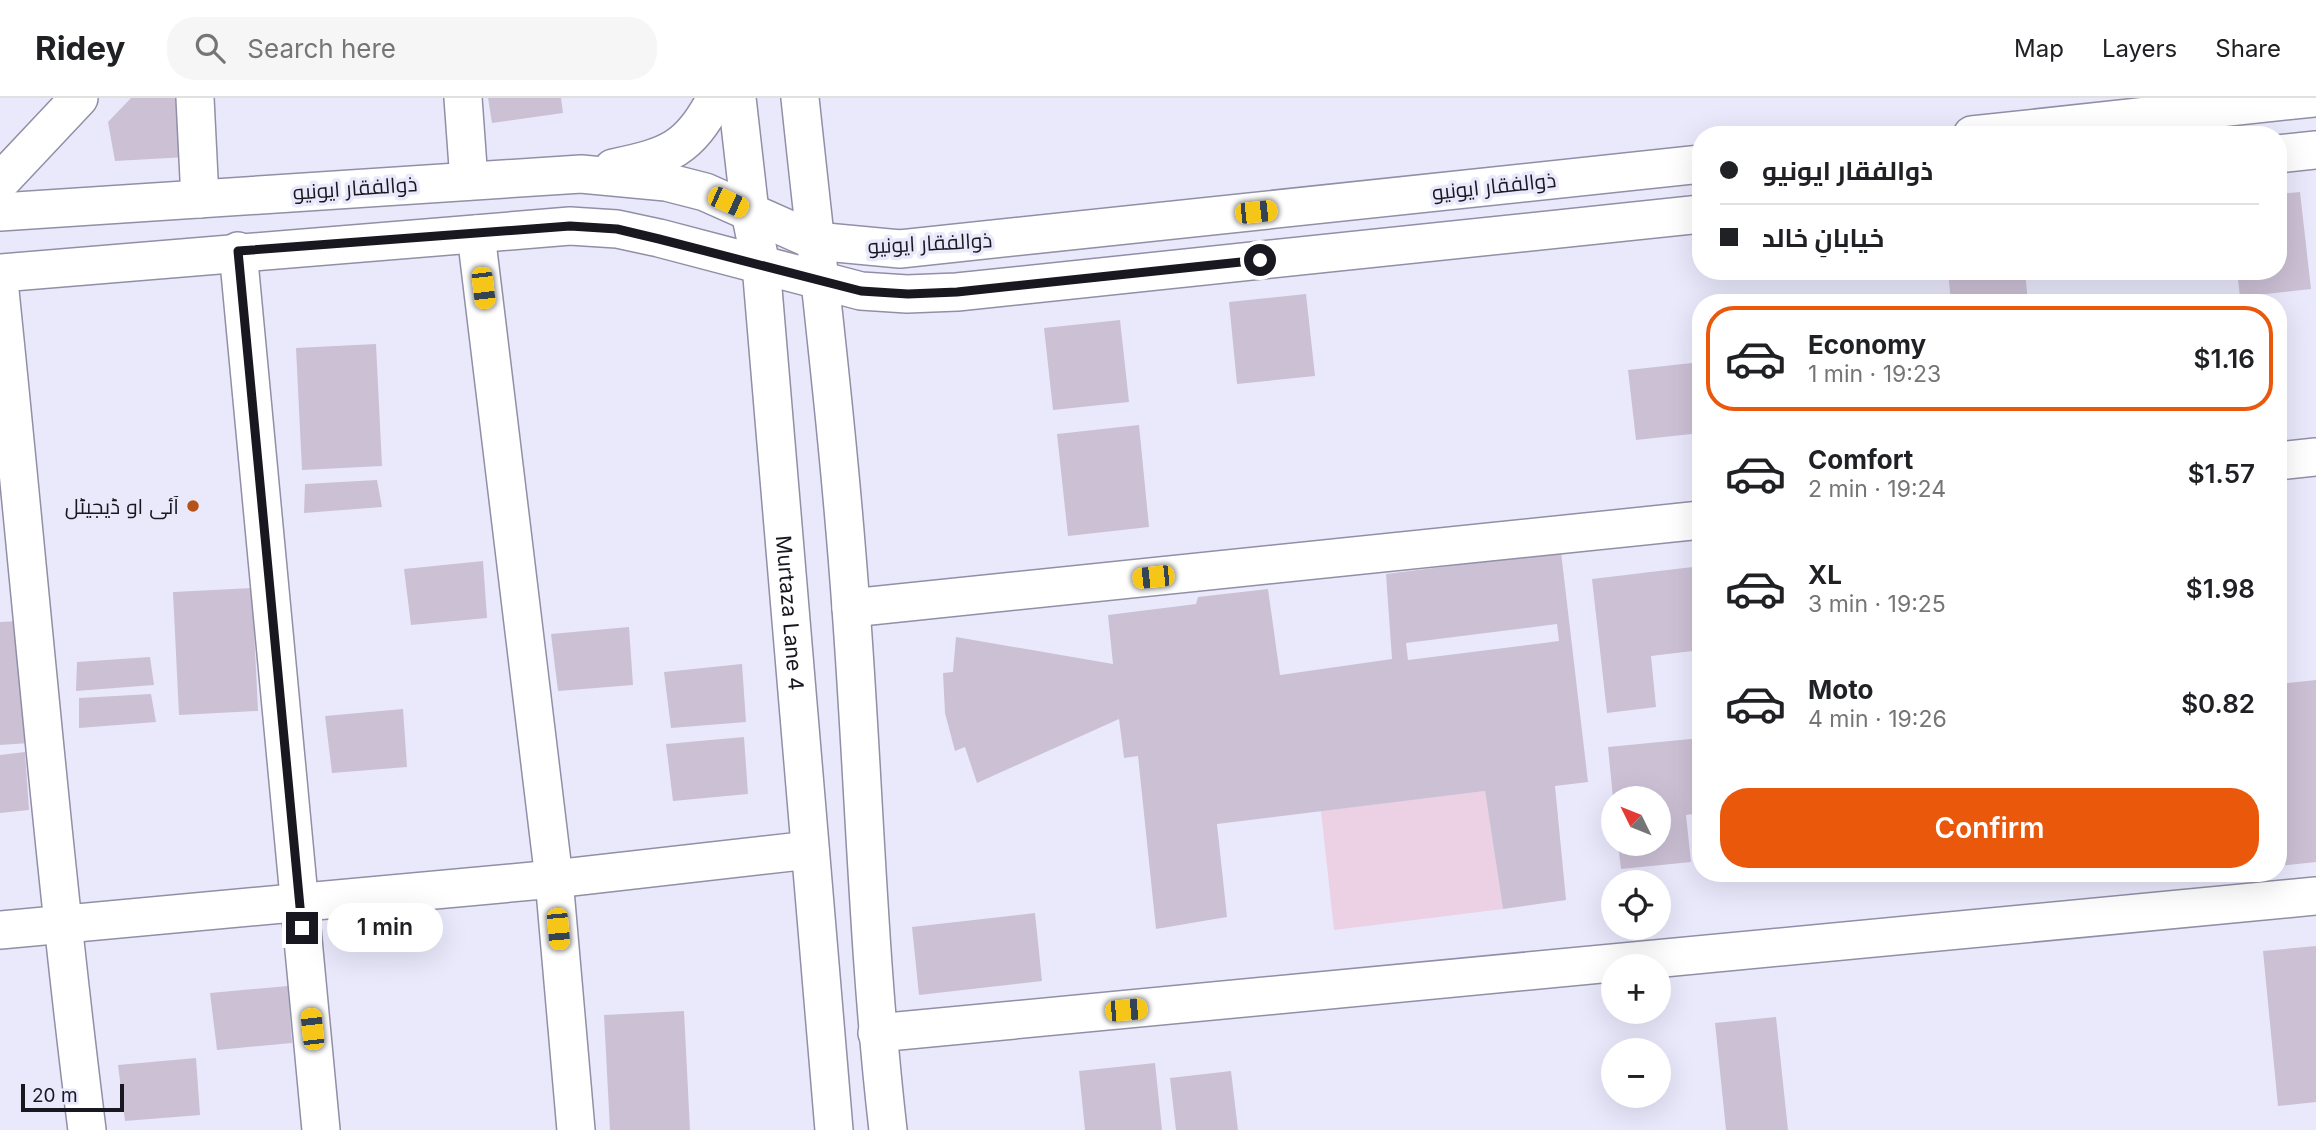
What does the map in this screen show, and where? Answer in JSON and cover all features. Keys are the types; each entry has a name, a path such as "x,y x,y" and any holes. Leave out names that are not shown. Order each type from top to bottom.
{"street":[{"path":"0,181 79,98"},
{"path":"195,98 200,199"},
{"path":"463,98 469,181"},
{"path":"581,174 674,151 700,128 716,98"},
{"name":"Murtaza Lane 4","path":"737,98 750,212 761,265 834,1130"},
{"path":"800,98 815,241 822,281 851,608 877,1033 888,1130"},
{"path":"2055,126 2313,98"},
{"path":"2287,153 2316,150"},
{"name":"ذوالفقار ایونیو","path":"0,212 581,174 666,182 705,192 815,241 900,249 1692,165"},
{"path":"0,273 238,251 570,226 617,229 861,291 908,294 957,292 1692,215"},
{"path":"477,234 554,878 576,1130"},
{"path":"238,251 321,1130"},
{"path":"0,291 37,642 61,924 87,1130"},
{"path":"2287,460 2316,457"},
{"path":"851,608 1692,521"},
{"path":"0,930 554,878 810,850"},
{"path":"877,1033 2316,896"}],"shaded area":[{"path":"1485,791 1503,909 1334,930 1321,811"}],"building":[{"path":"131,98 180,98 187,157 115,161 108,122"},
{"path":"488,98 561,98 563,113 492,123"},
{"path":"2300,192 2311,289 2240,294 2238,280 2287,280 2287,193"},
{"path":"1949,280 2026,280 2027,294 1950,294"},
{"path":"1306,294 1315,376 1237,384 1229,302"},
{"path":"1120,320 1129,402 1053,410 1044,328"},
{"path":"376,344 382,466 302,470 296,348"},
{"path":"1692,363 1692,434 1636,440 1628,370"},
{"path":"1139,425 1149,527 1068,536 1057,434"},
{"path":"377,480 382,507 304,513 305,484"},
{"path":"1561,552 1588,782 1555,786 1566,900 1503,909 1485,791 1217,824 1227,917 1156,929 1138,756 1124,758 1119,719 977,783 965,747 955,751 945,713 943,673 953,672 956,637 1113,664 1108,615 1196,604 1198,597 1268,589 1280,675 1392,659 1386,574","holes":["1557,624 1559,641 1408,660 1406,643"]},
{"path":"483,561 487,618 411,625 404,569"},
{"path":"1692,567 1692,651 1651,656 1656,707 1607,713 1592,579"},
{"path":"252,588 258,711 179,715 173,592"},
{"path":"23,621 29,743 0,745 0,622"},
{"path":"629,627 633,685 558,691 551,634"},
{"path":"150,657 154,685 76,691 77,662"},
{"path":"742,664 746,722 671,728 664,672"},
{"path":"2316,680 2316,862 2287,865 2287,683"},
{"path":"151,694 156,722 79,728 79,698"},
{"path":"403,709 407,767 332,773 325,716"},
{"path":"744,737 748,794 673,801 666,744"},
{"path":"1692,739 1692,814 1686,815 1691,862 1621,869 1619,856 1671,856 1671,786 1612,786 1608,747"},
{"path":"25,752 29,810 0,813 0,755"},
{"path":"1035,913 1042,981 919,995 912,927"},
{"path":"2316,946 2316,1102 2278,1106 2263,951"},
{"path":"288,986 292,1043 217,1050 210,993"},
{"path":"684,1011 690,1130 610,1130 604,1015"},
{"path":"1776,1017 1788,1130 1726,1130 1715,1023"},
{"path":"196,1058 200,1115 125,1121 118,1065"},
{"path":"1155,1063 1162,1130 1085,1130 1079,1071"},
{"path":"1231,1071 1238,1130 1176,1130 1170,1078"}],"place":[{"name":"آئی او ڈیجیٹل","path":"193,506"}],"route":[{"path":"302,928 238,251 570,226 617,229 861,291 908,294 957,292 1260,260"}]}
